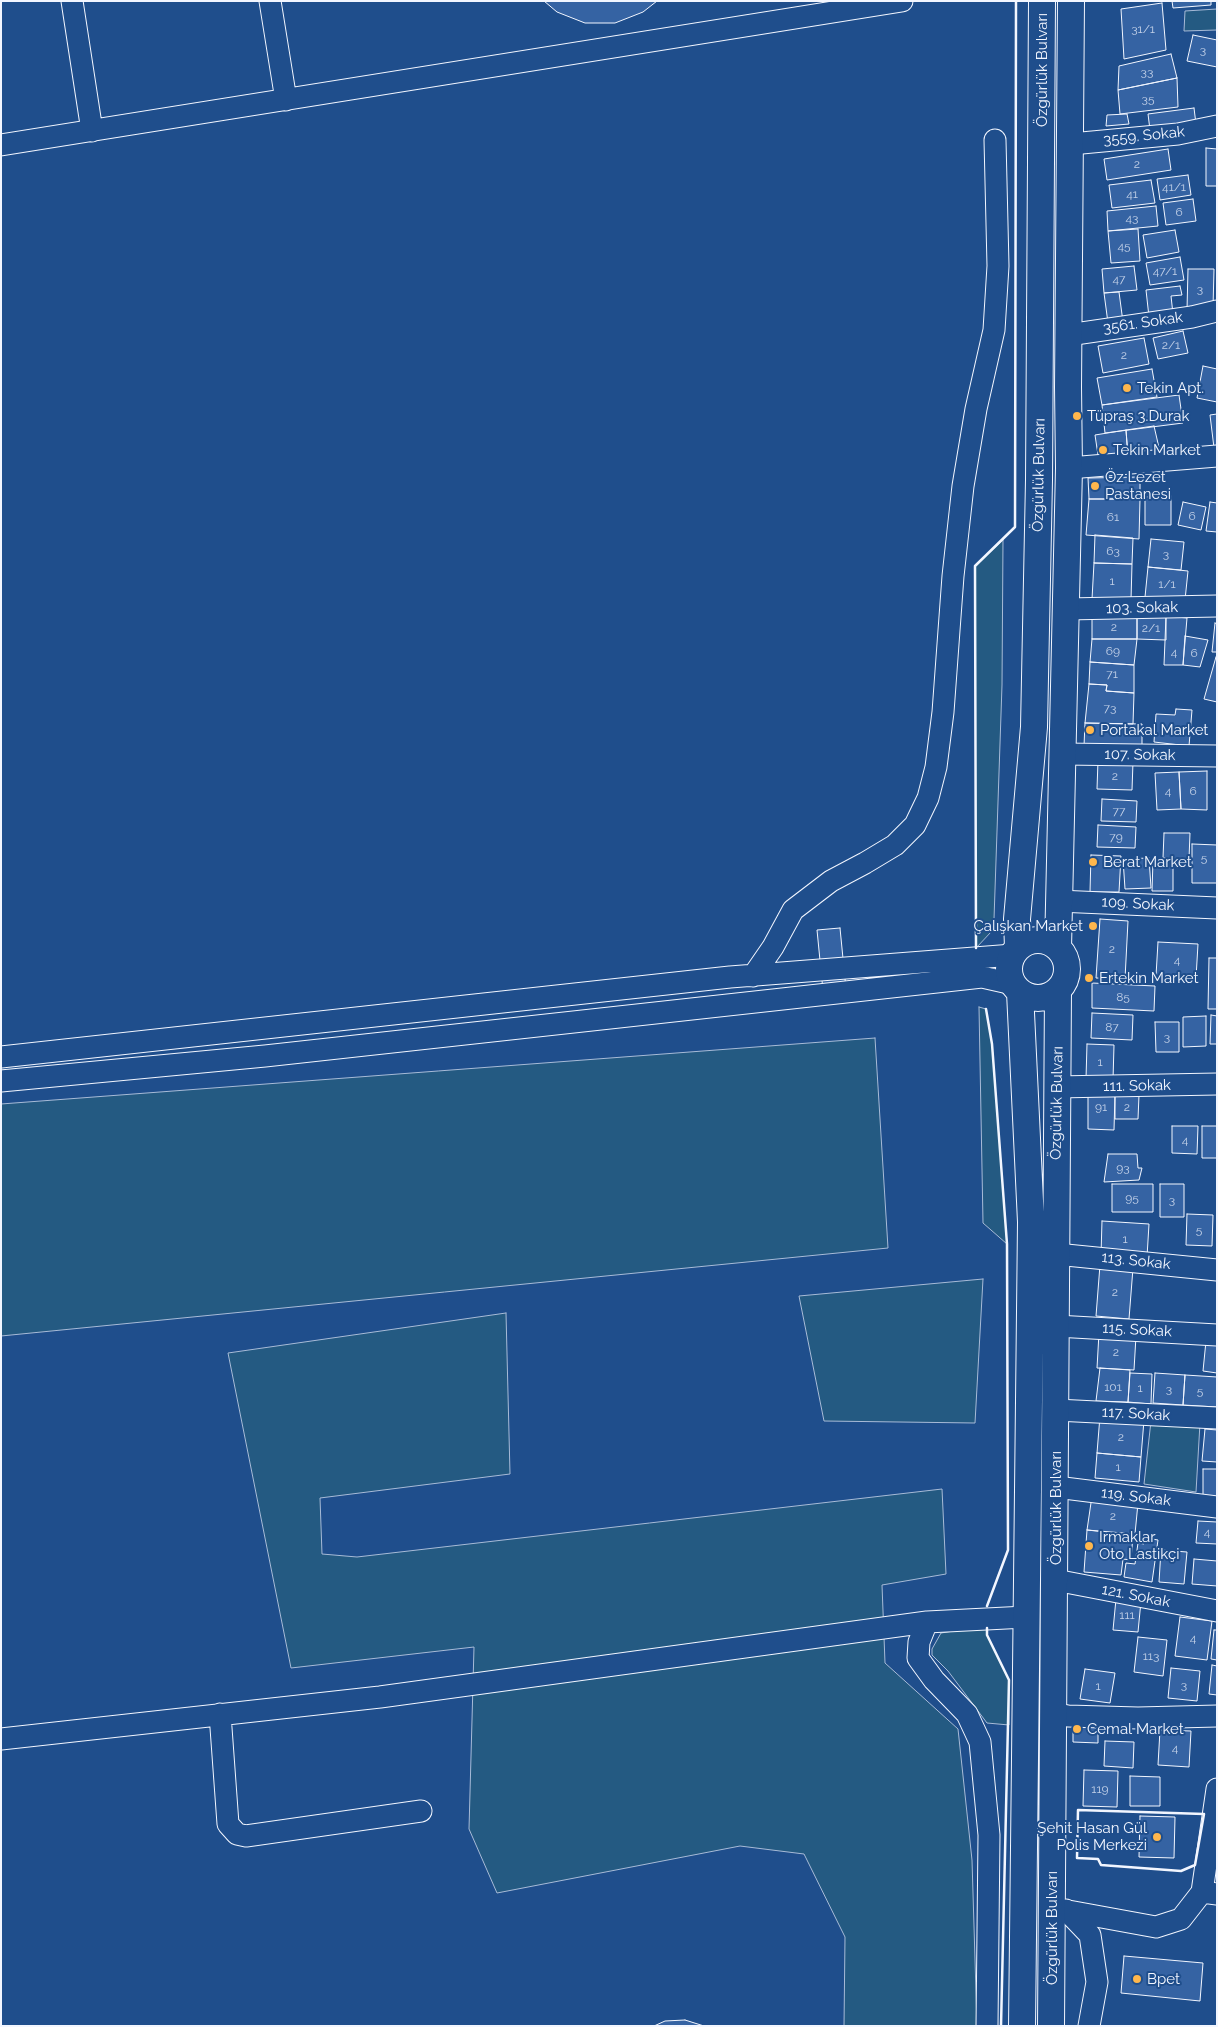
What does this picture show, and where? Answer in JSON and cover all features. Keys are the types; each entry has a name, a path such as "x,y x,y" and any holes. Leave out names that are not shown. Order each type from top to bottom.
{"main road":[{"name":"Özgürlük Bulvarı","path":"1016,952 1017,919 1034,727 1039,480 1042,1"},
{"name":"Özgürlük Bulvarı","path":"1058,948 1069,468 1068,334 1071,1"},
{"path":"1034,940 1051,943 1058,948 1067,964 1067,974 1064,983 1058,991 1044,998 1035,999 1017,988 1009,970 1016,952 1034,940"},
{"name":"Özgürlük Bulvarı","path":"1017,988 1031,1222 1022,2026"},
{"name":"Özgürlük Bulvarı","path":"1051,2026 1059,1909 1052,1878 1058,991"}],"street":[{"path":"72,1 92,131"},
{"path":"270,1 286,100"},
{"path":"1,145 902,1"},
{"name":"3559. Sokak","path":"1071,144 1178,134 1217,126"},
{"path":"753,976 773,947 793,910 831,881 865,864 895,844 915,825 928,798 936,767 943,712 953,576 963,486 976,409 994,330 998,266 995,140"},
{"name":"3561. Sokak","path":"1068,334 1192,317 1217,311"},
{"path":"1069,468 1217,456"},
{"name":"103. Sokak","path":"1067,609 1217,606"},
{"name":"107. Sokak","path":"1063,754 1217,756"},
{"name":"109. Sokak","path":"1058,901 1217,908"},
{"path":"1,1057 753,976 1016,952"},
{"path":"1,1081 265,1056 982,977 1017,988"},
{"name":"111. Sokak","path":"1056,1087 1217,1084"},
{"name":"113. Sokak","path":"1056,1254 1217,1270"},
{"name":"115. Sokak","path":"1056,1326 1217,1335"},
{"name":"117. Sokak","path":"1056,1410 1217,1418"},
{"name":"119. Sokak","path":"1056,1487 1217,1507"},
{"name":"121. Sokak","path":"1055,1580 1217,1611"},
{"path":"1,1739 380,1696 927,1622 1026,1617"},
{"path":"927,1622 919,1642 918,1658 934,1680 967,1714 980,1742 989,1835 987,2026"},
{"path":"1052,1713 1068,1716 1138,1718 1217,1716"},
{"path":"220,1714 228,1824 237,1834 246,1836 421,1811"},
{"path":"1059,1909 1156,1927 1181,1920 1209,1893 1217,1789"},
{"path":"1024,1873 1052,1878"},
{"path":"1059,1909 1090,1934 1097,1982 1089,2026"}],"shaded area":[{"path":"1217,9 1217,30 1184,31 1185,11"},
{"path":"1003,540 1002,685 994,919 991,932 976,948 975,566"},
{"path":"979,1007 986,1009 992,1044 1007,1244 983,1223"},
{"path":"875,1038 888,1248 1,1336 1,1104"},
{"path":"983,1279 975,1423 824,1421 799,1296"},
{"path":"506,1313 510,1474 320,1498 322,1554 357,1557 942,1489 946,1574 882,1585 885,1663 958,1729 972,1860 977,2026 844,2026 845,1937 804,1854 740,1846 497,1893 469,1829 474,1647 291,1668 228,1353"},
{"path":"1151,1421 1200,1423 1196,1492 1144,1484"},
{"path":"978,1627 987,1628 987,1635 1009,1680 1009,1725 987,1723 948,1671 932,1655 932,1649 941,1633"}],"building":[{"path":"544,1 657,1 643,12 615,23 585,23 557,12"},
{"path":"1172,1 1211,1 1211,5 1173,8"},
{"path":"1162,3 1166,50 1124,59 1121,9"},
{"path":"1193,35 1217,40 1217,67 1187,61"},
{"path":"1171,54 1177,78 1118,90 1119,66"},
{"path":"1177,78 1178,107 1120,114 1118,90"},
{"path":"1194,108 1196,124 1150,130 1148,114"},
{"path":"1127,114 1129,124 1106,126 1107,115"},
{"path":"1206,148 1217,149 1217,186 1206,186"},
{"path":"1168,149 1171,170 1107,180 1104,159"},
{"path":"1188,175 1191,195 1160,200 1157,179"},
{"path":"1151,180 1155,203 1112,208 1109,185"},
{"path":"1193,199 1196,221 1166,225 1163,203"},
{"path":"1156,206 1158,226 1108,231 1107,211"},
{"path":"1138,229 1140,261 1111,263 1108,231"},
{"path":"1175,230 1179,252 1147,258 1143,235"},
{"path":"1180,257 1184,280 1150,285 1146,263"},
{"path":"1134,266 1137,290 1104,293 1102,269"},
{"path":"1188,269 1214,269 1213,308 1187,310"},
{"path":"1180,286 1182,295 1171,296 1173,314 1149,317 1146,290"},
{"path":"1119,292 1123,322 1108,323 1104,293"},
{"path":"1183,331 1188,353 1158,359 1153,338"},
{"path":"1144,338 1149,364 1103,373 1098,346"},
{"path":"1203,366 1217,369 1217,402 1197,398"},
{"name":"Tekin Apt.","path":"1152,369 1157,397 1102,405 1097,378"},
{"path":"1179,395 1183,423 1105,433 1102,405"},
{"path":"1217,414 1217,448 1214,448 1210,415"},
{"path":"1154,426 1160,452 1128,457 1126,430"},
{"path":"1126,430 1128,457 1101,458 1098,455 1095,435"},
{"path":"1140,477 1140,499 1089,499 1088,478"},
{"path":"1171,496 1171,525 1145,525 1145,497"},
{"path":"1089,499 1140,499 1139,539 1086,535"},
{"path":"1183,502 1206,507 1201,530 1178,525"},
{"path":"1210,502 1217,503 1217,532 1206,531"},
{"path":"1095,535 1133,538 1132,564 1094,563"},
{"path":"1151,539 1184,542 1181,570 1148,567"},
{"path":"1094,563 1132,564 1131,600 1092,599"},
{"path":"1148,567 1188,571 1185,600 1145,597"},
{"path":"1092,615 1137,616 1137,639 1092,639"},
{"path":"1137,616 1166,616 1166,640 1137,639"},
{"path":"1166,616 1187,618 1183,665 1164,665"},
{"path":"1215,623 1217,624 1217,652 1212,652"},
{"path":"1185,636 1208,640 1200,667 1183,665"},
{"path":"1092,639 1137,639 1134,665 1090,662"},
{"path":"1217,657 1217,702 1204,699"},
{"path":"1090,662 1134,665 1134,693 1106,691 1107,685 1089,684"},
{"path":"1089,684 1107,685 1106,691 1134,693 1133,724 1085,723"},
{"path":"1176,709 1192,710 1189,746 1154,742 1156,714 1175,715"},
{"path":"1085,723 1142,724 1142,747 1084,746"},
{"path":"1098,761 1133,762 1132,790 1097,789"},
{"path":"1207,771 1207,810 1181,809 1179,772"},
{"path":"1179,772 1181,809 1157,810 1155,773"},
{"path":"1102,799 1137,801 1136,822 1101,821"},
{"path":"1098,825 1136,827 1135,848 1097,847"},
{"path":"1164,833 1190,833 1189,859 1163,858"},
{"path":"1192,844 1217,845 1217,883 1192,883"},
{"path":"1091,855 1121,856 1119,892 1090,892"},
{"path":"1149,858 1151,888 1125,889 1123,859"},
{"path":"1153,861 1173,861 1173,891 1152,891"},
{"path":"1100,919 1128,921 1125,979 1096,978"},
{"path":"840,928 847,999 824,1001 817,930"},
{"path":"1158,942 1198,944 1196,978 1156,976"},
{"path":"1209,958 1217,958 1217,1009 1208,1009"},
{"path":"1092,983 1155,986 1154,1011 1092,1008"},
{"path":"1092,1013 1133,1015 1132,1040 1091,1038"},
{"path":"1211,1015 1217,1016 1217,1044 1210,1044"},
{"path":"1206,1016 1206,1046 1183,1047 1183,1017"},
{"path":"1155,1022 1179,1022 1179,1052 1156,1052"},
{"path":"1087,1044 1114,1045 1113,1080 1086,1079"},
{"path":"1088,1094 1115,1094 1114,1130 1088,1129"},
{"path":"1115,1094 1139,1095 1138,1119 1115,1119"},
{"path":"1172,1126 1198,1126 1197,1154 1172,1153"},
{"path":"1202,1126 1217,1126 1217,1158 1202,1158"},
{"path":"1108,1154 1137,1154 1138,1168 1142,1168 1139,1180 1104,1182"},
{"path":"1112,1184 1153,1184 1153,1212 1112,1212"},
{"path":"1160,1184 1184,1184 1184,1217 1160,1217"},
{"path":"1187,1214 1213,1215 1212,1246 1186,1245"},
{"path":"1102,1221 1149,1224 1147,1257 1101,1255"},
{"path":"1100,1265 1133,1268 1129,1319 1096,1316"},
{"path":"1099,1333 1136,1336 1134,1370 1097,1368"},
{"path":"1206,1341 1217,1342 1217,1373 1203,1371"},
{"path":"1100,1368 1130,1370 1128,1402 1096,1401"},
{"path":"1130,1373 1152,1374 1151,1404 1128,1402"},
{"path":"1155,1373 1185,1375 1183,1405 1153,1403"},
{"path":"1185,1375 1217,1377 1217,1407 1183,1405"},
{"path":"1100,1416 1144,1420 1141,1457 1097,1453"},
{"path":"1205,1429 1217,1430 1217,1462 1202,1461"},
{"path":"1097,1453 1141,1457 1139,1482 1095,1478"},
{"path":"1203,1469 1217,1469 1217,1497 1203,1497"},
{"path":"1092,1496 1138,1503 1135,1534 1087,1530"},
{"path":"1198,1521 1217,1522 1217,1544 1196,1543"},
{"path":"1087,1530 1133,1535 1131,1560 1123,1559 1121,1575 1084,1572"},
{"path":"1146,1538 1158,1540 1152,1582 1124,1577 1126,1563 1135,1564 1138,1543 1144,1544"},
{"path":"1161,1550 1187,1552 1184,1584 1159,1582"},
{"path":"1194,1559 1217,1561 1217,1586 1192,1584"},
{"path":"1116,1599 1141,1601 1138,1632 1113,1630"},
{"path":"1180,1617 1212,1621 1207,1660 1175,1656"},
{"path":"1214,1630 1217,1630 1217,1660 1211,1659"},
{"path":"1138,1637 1167,1640 1163,1676 1134,1672"},
{"path":"1212,1665 1217,1666 1217,1695 1209,1694"},
{"path":"1171,1668 1200,1671 1197,1701 1168,1698"},
{"path":"1085,1669 1115,1673 1110,1703 1080,1699"},
{"path":"1073,1725 1098,1725 1098,1743 1073,1742"},
{"path":"1160,1730 1191,1731 1189,1767 1158,1765"},
{"path":"1105,1741 1134,1742 1133,1768 1104,1766"},
{"path":"1084,1770 1118,1771 1117,1807 1083,1806"},
{"path":"1130,1776 1160,1777 1160,1806 1130,1806"},
{"name":"Şehit Hasan Gül Polis Merkezi","path":"1140,1816 1175,1817 1174,1858 1139,1857"},
{"path":"1124,1956 1203,1963 1200,2001 1121,1993"},
{"path":"685,2020 704,2026 654,2026 665,2021"}],"wall":[{"path":"976,948 975,566 1015,527 1016,1"},
{"path":"986,1009 992,1044 1007,1244 1008,1550 987,1606"},
{"path":"987,1628 987,1635 1009,1680 1001,2026"},
{"path":"1078,1810 1204,1814 1195,1865 1181,1871 1101,1865 1098,1859 1077,1858 1078,1810"}],"place":[{"name":"Tekin Apt.","path":"1127,388"},
{"name":"Tüpraş 3.Durak","path":"1077,416"},
{"name":"Tekin Market","path":"1103,450"},
{"name":"Öz Lezet Pastanesi","path":"1095,486"},
{"name":"Portakal Market","path":"1090,730"},
{"name":"Berat Market","path":"1093,862"},
{"name":"Çalışkan Market","path":"1093,926"},
{"name":"Ertekin Market","path":"1089,978"},
{"name":"Irmaklar Oto Lastikçi","path":"1089,1546"},
{"name":"Cemal Market","path":"1077,1729"},
{"name":"Şehit Hasan Gül Polis Merkezi","path":"1157,1837"},
{"name":"Bpet","path":"1137,1979"}]}
